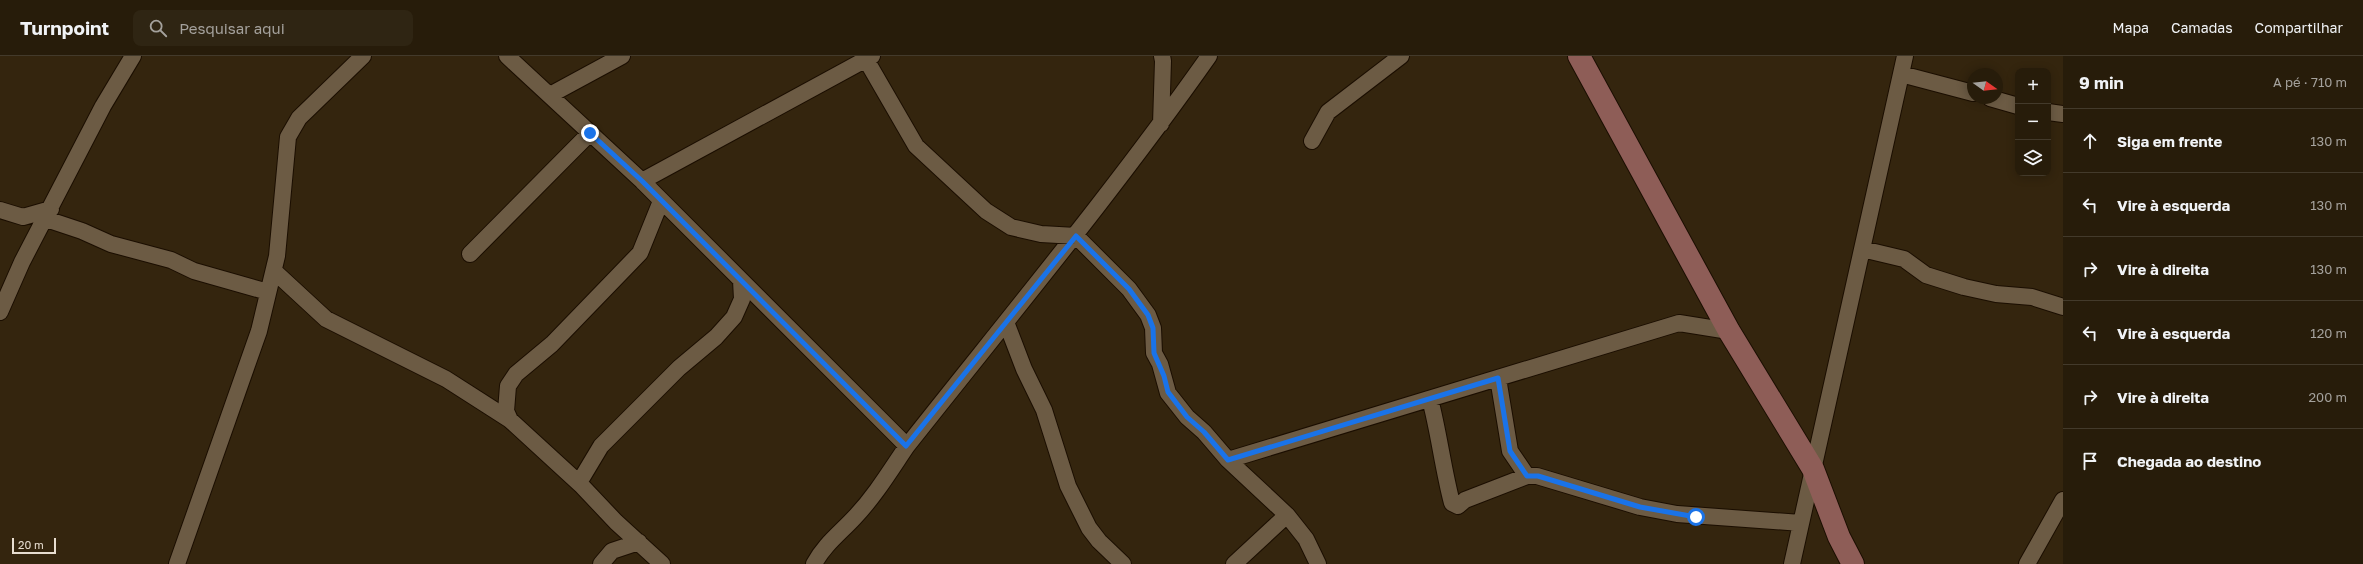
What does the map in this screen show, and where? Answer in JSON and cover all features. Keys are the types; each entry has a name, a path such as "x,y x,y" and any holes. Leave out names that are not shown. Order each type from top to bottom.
{"street":[{"path":"0,312 22,262 103,106 133,56"},
{"path":"177,564 256,339 274,271 288,137 299,118 363,56"},
{"path":"507,56 642,181 906,446"},
{"path":"550,95 622,56"},
{"path":"1161,124 1162,56"},
{"path":"814,564 828,543 855,517 883,482 906,446 1076,236 1161,124 1209,56"},
{"path":"1312,141 1328,112 1401,56"},
{"path":"1579,56 1729,331 1813,469 1839,537 1853,564"},
{"path":"1792,564 1905,56"},
{"path":"642,181 867,57 916,146 986,211 1011,227 1041,234 1076,236 1129,289 1148,315 1153,328 1154,353 1162,370 1168,392 1187,417 1204,432 1228,460 1287,516 1306,539 1318,564"},
{"path":"1901,74 1967,91"},
{"path":"2003,102 2015,105"},
{"path":"2051,112 2063,114"},
{"path":"470,254 590,133"},
{"path":"510,420 506,411 508,386 516,374 552,344 640,253 661,201"},
{"path":"0,210 23,217 48,214 111,244 171,260 194,271 268,292"},
{"path":"1862,249 1904,259 1926,275 1964,287 1996,294 2032,297 2063,308"},
{"path":"274,271 326,319 446,379 510,420 581,485 616,522 662,564"},
{"path":"581,485 580,481 601,446 679,368 716,337 734,317 742,299 741,280"},
{"path":"1006,322 1024,369 1044,410 1068,486 1089,528 1099,541 1123,564"},
{"path":"1228,460 1679,324 1729,331"},
{"path":"1498,378 1510,451 1527,476"},
{"path":"1430,399 1438,429 1441,461 1452,503 1458,506 1465,500 1527,476 1538,476 1640,507 1677,514 1801,523"},
{"path":"2027,564 2063,500"},
{"path":"1234,564 1287,516"},
{"path":"612,551 616,522"},
{"path":"601,564 612,551 639,542"}],"route":[{"path":"590,133 642,181 906,446 1076,236 1129,289 1148,315 1153,328 1154,353 1160,364 1168,392 1187,417 1204,432 1216,448 1228,460 1498,378 1501,387 1510,451 1527,476 1538,476 1550,481 1640,507 1696,517"}]}
